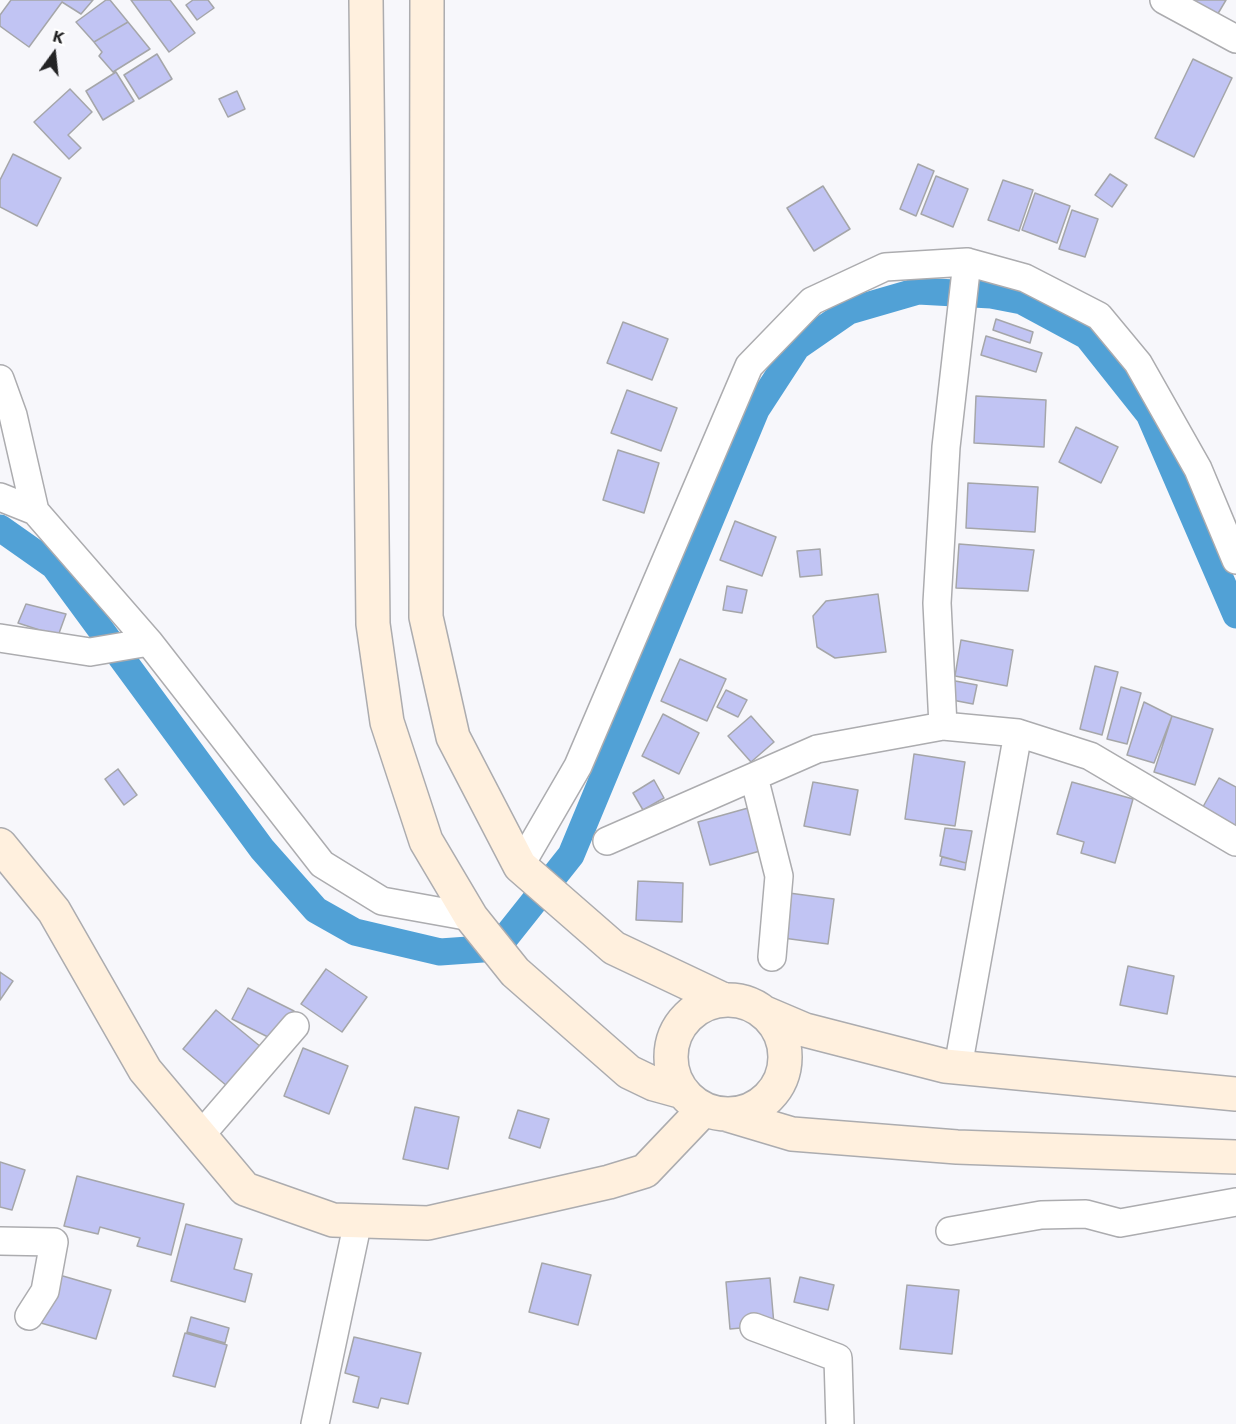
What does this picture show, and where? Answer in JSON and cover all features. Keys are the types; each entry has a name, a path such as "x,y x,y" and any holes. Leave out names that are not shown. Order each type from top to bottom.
{"main road":[{"path":"366,0 373,624 387,722 422,830 475,922 515,972 629,1072 704,1105 792,1134 957,1147 1236,1157"},
{"path":"427,0 426,617 453,737 526,872 614,948 724,1000 753,1005 765,1013 805,1030 958,1067 1236,1094"},
{"path":"0,845 54,911 145,1070 245,1189 333,1220 428,1223 609,1182 645,1171 704,1105"},
{"path":"724,1000 707,1004 692,1013 680,1026 673,1042 671,1059 675,1077 704,1105 743,1113 759,1106 773,1094 782,1078 786,1060 784,1043 777,1026 765,1013"}],"street":[{"path":"1164,0 1236,39"},
{"path":"526,872 578,766 749,366 813,301 885,267 965,280 1025,278 1099,316 1138,363 1198,468 1236,560"},
{"path":"943,726 937,603 946,447 965,280"},
{"path":"0,379 13,415 35,511"},
{"path":"0,496 35,511 149,642 322,864 382,901 475,922"},
{"path":"0,638 90,652 149,642"},
{"path":"607,841 817,749 943,726 1018,733 1090,756 1236,842"},
{"path":"958,1067 1018,733"},
{"path":"754,777 779,876 772,957"},
{"path":"200,1136 295,1026"},
{"path":"950,1230 1041,1215 1086,1214 1120,1223 1236,1202"},
{"path":"315,1424 358,1221"},
{"path":"0,1241 54,1242 45,1290 29,1316"},
{"path":"754,1327 838,1358 840,1424"}],"building":[{"path":"11,0 93,0 81,14 62,2 29,47 0,26 0,15"},
{"path":"106,0 110,0 128,22 94,42 76,22"},
{"path":"131,0 170,0 195,33 169,52"},
{"path":"193,0 208,0 214,8 197,20 186,5"},
{"path":"1176,0 1226,0 1213,22"},
{"path":"128,22 150,49 113,72 99,56 102,52 94,42"},
{"path":"157,54 172,79 139,99 124,75"},
{"path":"1193,59 1232,78 1194,157 1155,138"},
{"path":"116,72 134,101 103,120 86,91"},
{"path":"70,89 92,112 68,135 81,148 69,159 34,122"},
{"path":"237,91 245,109 228,117 219,99"},
{"path":"13,154 61,178 37,226 0,207 0,180"},
{"path":"918,164 934,171 916,216 900,209"},
{"path":"1110,174 1127,185 1112,207 1095,195"},
{"path":"936,176 968,189 953,227 921,214"},
{"path":"1003,180 1033,190 1019,231 988,220"},
{"path":"823,186 850,229 814,251 787,208"},
{"path":"1035,193 1070,206 1057,243 1022,230"},
{"path":"1072,210 1098,219 1085,257 1059,249"},
{"path":"996,319 1033,332 1030,343 993,330"},
{"path":"623,322 668,339 652,380 607,363"},
{"path":"986,336 1042,353 1036,372 981,355"},
{"path":"627,390 677,408 661,451 611,433"},
{"path":"976,396 1046,400 1044,447 974,443"},
{"path":"1076,427 1118,447 1101,483 1059,462"},
{"path":"618,450 659,463 644,513 603,500"},
{"path":"968,483 1038,487 1035,532 966,528"},
{"path":"735,521 776,537 762,576 720,560"},
{"path":"959,544 1034,550 1028,591 956,588"},
{"path":"820,549 822,575 800,577 797,551"},
{"path":"727,586 747,590 742,613 723,610"},
{"path":"878,594 886,652 835,658 817,647 813,616 826,601"},
{"path":"26,604 66,614 58,636 18,623"},
{"path":"961,640 1013,650 1007,686 955,676"},
{"path":"680,659 726,679 707,721 661,701"},
{"path":"1095,666 1118,672 1102,735 1080,729"},
{"path":"950,680 977,685 973,704 947,699"},
{"path":"1121,687 1141,693 1127,744 1107,739"},
{"path":"726,690 747,700 738,717 717,707"},
{"path":"1144,702 1172,716 1154,763 1127,755"},
{"path":"663,714 699,733 679,774 642,756"},
{"path":"751,716 774,742 751,762 728,736"},
{"path":"1172,716 1213,729 1195,785 1154,772"},
{"path":"914,754 965,762 955,826 905,819"},
{"path":"118,769 137,795 124,805 105,779"},
{"path":"1219,778 1236,787 1236,827 1199,814"},
{"path":"654,780 664,798 643,810 633,793"},
{"path":"813,782 858,790 850,835 804,826"},
{"path":"1072,782 1133,799 1115,863 1081,853 1084,842 1057,834"},
{"path":"748,808 760,851 710,865 698,822"},
{"path":"945,828 972,831 966,863 940,856"},
{"path":"942,857 966,863 965,870 940,865"},
{"path":"638,881 683,883 682,922 636,920"},
{"path":"789,893 834,899 828,944 783,938"},
{"path":"1128,966 1174,976 1167,1014 1120,1005"},
{"path":"326,969 367,997 342,1032 301,1004"},
{"path":"0,972 13,981 0,1000"},
{"path":"248,988 294,1011 278,1042 232,1019"},
{"path":"216,1010 261,1047 227,1086 183,1049"},
{"path":"303,1048 348,1066 329,1114 284,1096"},
{"path":"415,1107 459,1117 448,1169 403,1159"},
{"path":"518,1110 549,1119 540,1148 509,1138"},
{"path":"0,1162 25,1170 12,1210 0,1207"},
{"path":"77,1176 184,1204 171,1255 137,1246 140,1238 100,1227 98,1234 64,1226"},
{"path":"186,1224 242,1239 234,1269 252,1274 245,1302 171,1281"},
{"path":"542,1263 591,1275 578,1325 529,1312"},
{"path":"56,1274 111,1290 96,1339 41,1323"},
{"path":"800,1277 834,1285 828,1310 794,1302"},
{"path":"770,1278 774,1325 730,1329 726,1282"},
{"path":"907,1285 959,1290 952,1354 900,1349"},
{"path":"191,1317 229,1328 225,1343 187,1332"},
{"path":"185,1333 227,1345 215,1387 173,1376"},
{"path":"354,1337 421,1353 408,1404 381,1398 378,1408 353,1402 359,1377 345,1373"}],"waterway":[{"path":"0,528 54,566 262,849 316,910 355,932 440,952 497,948 571,855 756,410 797,347 849,311 918,291 991,295 1022,301 1087,336 1149,414 1236,615"}]}
